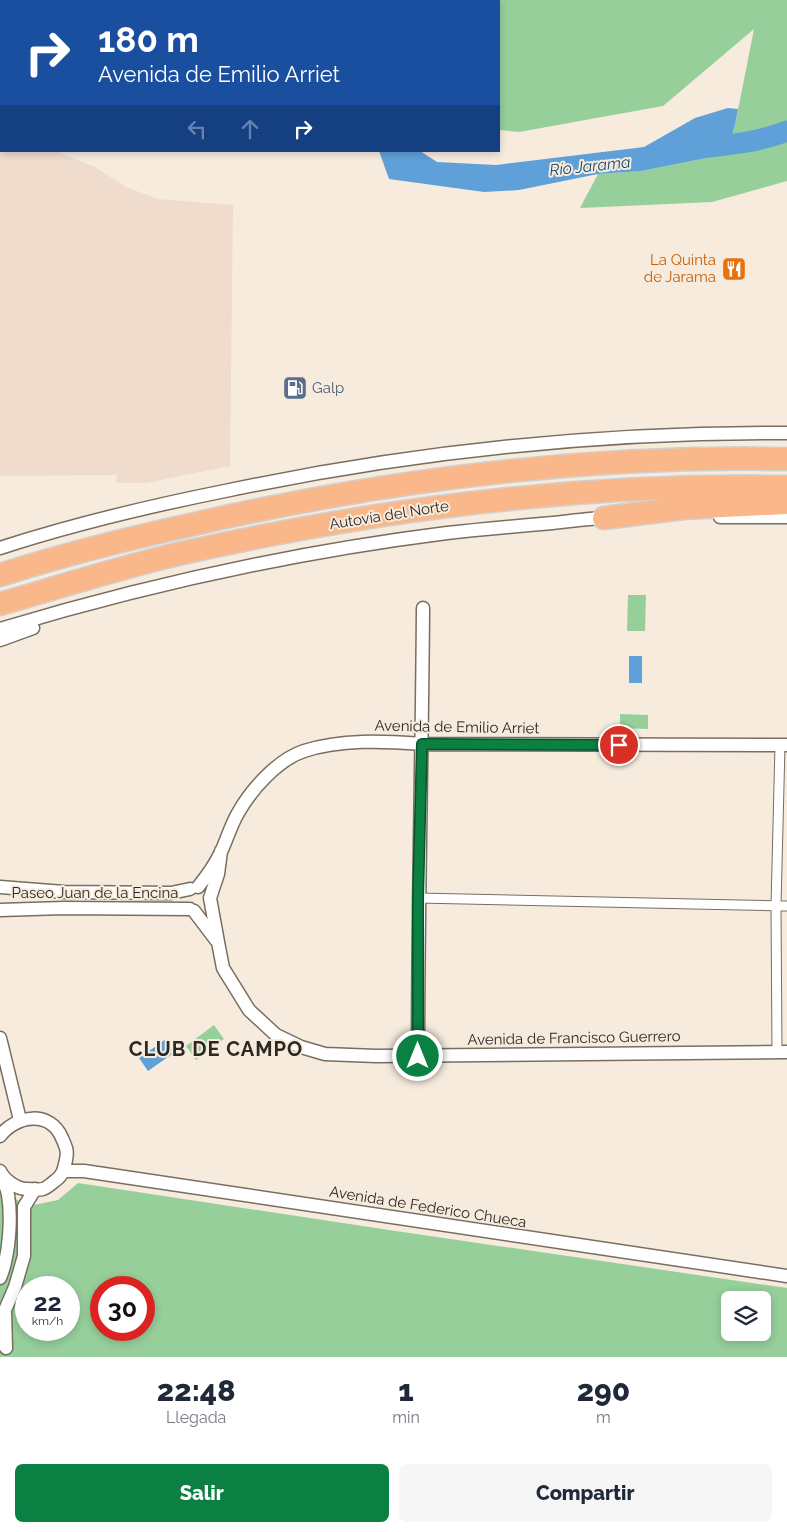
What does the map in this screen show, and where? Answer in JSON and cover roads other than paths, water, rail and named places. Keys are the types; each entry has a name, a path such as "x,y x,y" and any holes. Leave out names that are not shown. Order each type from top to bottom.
{"highway":[{"name":"Autovía del Norte","path":"0,575 72,553 203,522 296,502 383,488 567,466 687,459 787,459"},
{"name":"Autovía del Norte","path":"0,604 177,554 371,517 482,502 620,490 787,487"},
{"path":"604,518 683,508 787,504"}],"street":[{"path":"0,548 60,530 175,501 258,484 413,458 488,448 582,440 787,433"},
{"path":"0,629 74,607 140,591 314,553 376,543 490,528 604,518 787,517"},
{"path":"0,640 58,618 140,591"},
{"path":"418,1056 418,898 423,608"},
{"name":"Avenida de Emilio Arriet","path":"194,888 210,873 237,814 253,790 276,767 302,751 331,745 382,741 422,744 784,745"},
{"path":"782,1052 776,906 784,745"},
{"path":"218,942 210,898 206,890 194,888 185,898 185,903 192,910 198,912 206,909 210,902 210,898 218,874 221,852"},
{"name":"Paseo Juan de la Encina","path":"0,887 64,892 161,893 194,888"},
{"path":"0,896 0,901"},
{"path":"418,898 787,906"},
{"name":"Paseo Juan de la Encina","path":"0,910 64,908 192,910"},
{"name":"Avenida de Francisco Guerrero","path":"192,910 218,942 223,968 250,1010 276,1035 301,1047 325,1054 418,1056 782,1052"},
{"path":"0,1038 20,1120"},
{"path":"0,1136 9,1126 20,1120 34,1118 48,1122 59,1130 68,1151 64,1171 61,1176 44,1188 19,1188 1,1174"},
{"name":"Avenida de Federico Chueca","path":"64,1171 84,1171 787,1276"},
{"path":"0,1278 4,1267 9,1237 8,1196 1,1174"},
{"path":"5,1347 3,1305 15,1286 24,1256 24,1207 35,1189"}],"water":[{"path":"728,108 738,109 729,145 717,156 641,171 598,174 519,190 484,192 389,179 379,152 422,152 437,162 496,165 644,147 695,118"},
{"path":"629,656 642,656 642,683 629,683"},
{"path":"166,1039 175,1052 148,1071 139,1058"}],"waterway":[{"name":"Río Jarama","path":"699,148 755,140 787,131"}],"place":[{"name":"La Quinta de Jarama","path":"734,269"},
{"name":"Galp","path":"295,388"}],"district":[{"name":"CLUB DE CAMPO","path":"216,1049"}]}
